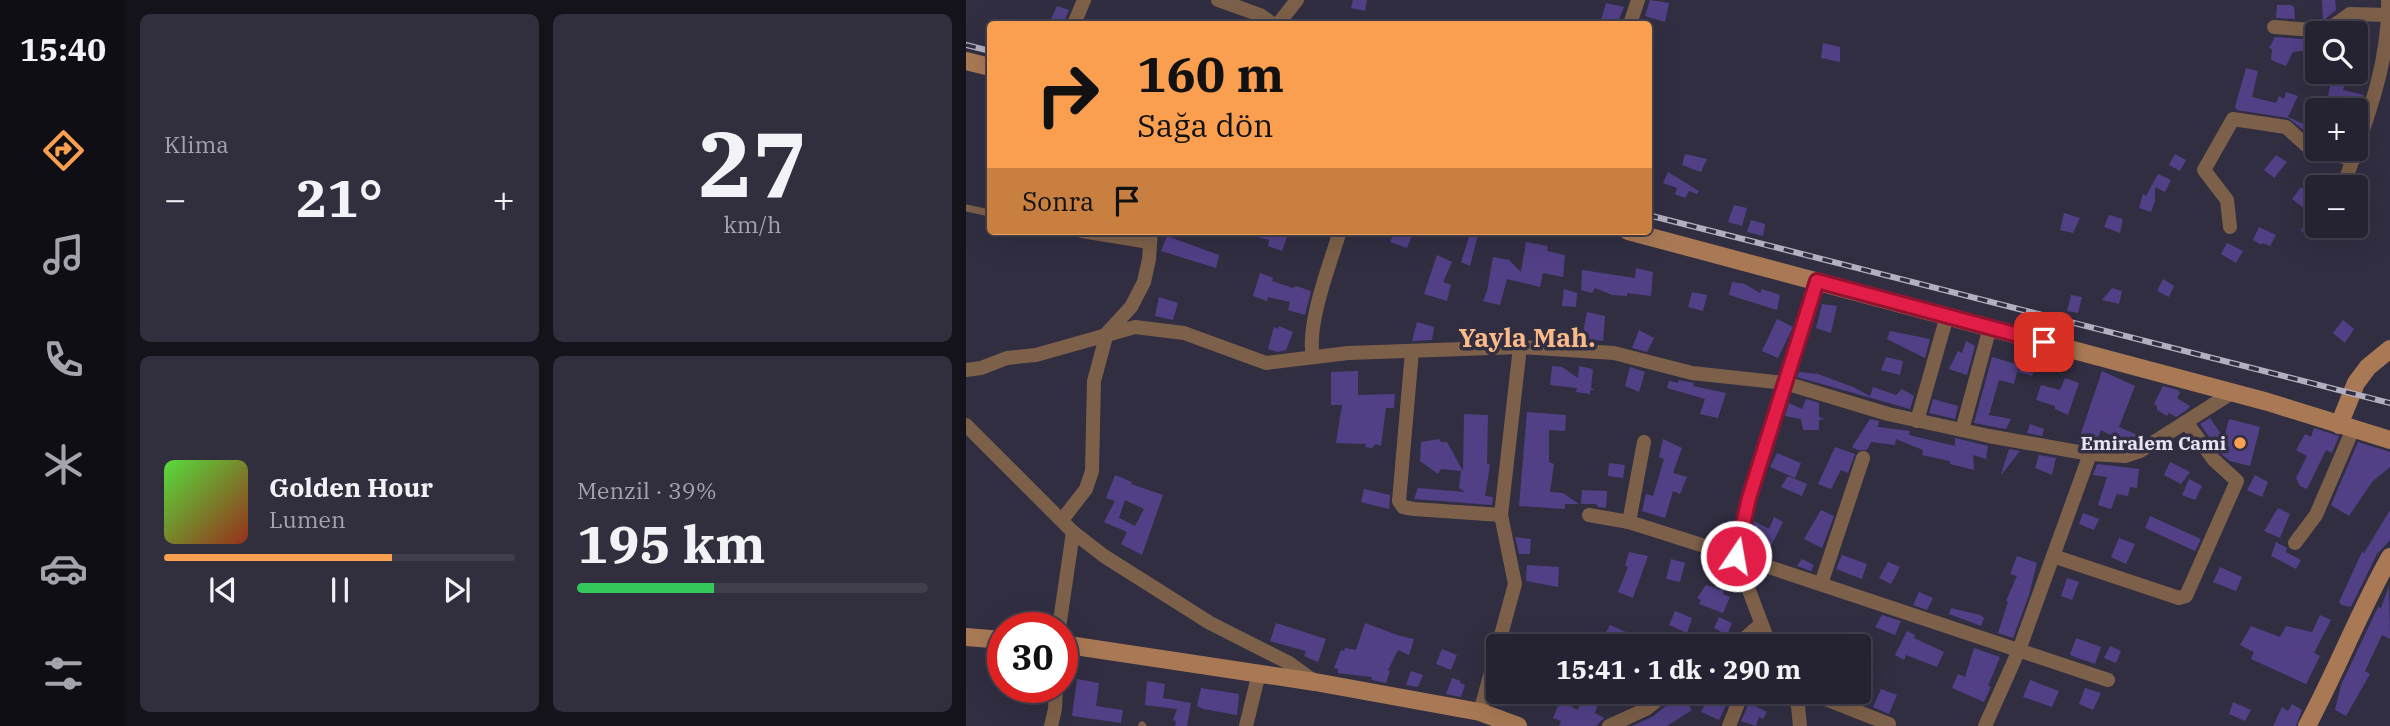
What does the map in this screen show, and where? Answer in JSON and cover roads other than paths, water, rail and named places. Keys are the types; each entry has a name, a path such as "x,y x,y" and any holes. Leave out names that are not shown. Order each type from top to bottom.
{"street":[{"path":"1075,21 1084,0"},
{"path":"1218,0 1260,15 1269,21"},
{"path":"1280,21 1297,0"},
{"path":"1631,21 1638,0"},
{"path":"2274,27 2326,31 2350,14 2389,4 2385,76 2368,121"},
{"path":"966,61 987,66"},
{"path":"2230,227 2227,200 2204,170 2234,119 2286,127 2305,144"},
{"path":"1062,520 1086,489 1092,471 1094,381 1107,333 1131,307 1144,282 1150,237 1127,235"},
{"path":"1312,357 1310,344 1339,235"},
{"path":"1643,235 2233,392 2390,440"},
{"path":"1765,634 1736,556 1749,498 1817,281"},
{"path":"1917,421 1947,316"},
{"path":"966,370 981,368 1007,358 1036,355 1135,327 1184,333 1266,363 1348,353 1520,346 1614,353 1692,373 1785,383 1917,421 2090,454 2125,456 2140,451 2233,392"},
{"path":"1962,430 1990,327"},
{"path":"1501,634 1515,584 1501,516 1520,346"},
{"path":"2295,543 2316,514 2346,427 2356,383 2368,367 2390,349"},
{"path":"1412,351 1399,501 1403,507 1414,509 1501,516"},
{"path":"2053,556 2179,598 2186,596 2238,481 2214,460 2186,422"},
{"path":"966,425 1073,532 1104,556 1210,623 1289,663 1315,682"},
{"path":"1629,522 1644,442"},
{"path":"1985,726 2019,650 2090,454"},
{"path":"1821,584 1863,458"},
{"path":"1589,515 1629,522 1736,556 2108,680"},
{"path":"1061,612 1073,532"},
{"path":"2308,726 2369,593 2390,557"},
{"path":"1749,634 1760,624"},
{"path":"966,637 987,639"},
{"path":"1078,646 1315,682 1480,712 1518,726"},
{"path":"1246,726 1259,673"},
{"path":"1480,712 1486,690"},
{"path":"1051,726 1055,703"},
{"path":"1609,726 1652,704"},
{"path":"1730,726 1738,704"},
{"path":"1797,704 1800,726"},
{"path":"1838,704 1889,724"}],"lane":[{"path":"966,208 987,212"}],"railway":[{"path":"966,45 987,50"},
{"path":"1652,216 2390,403"}],"place":[{"name":"Emiralem Cami","path":"2240,443"}],"district":[{"name":"Yayla Mah.","path":"1527,337"}]}
